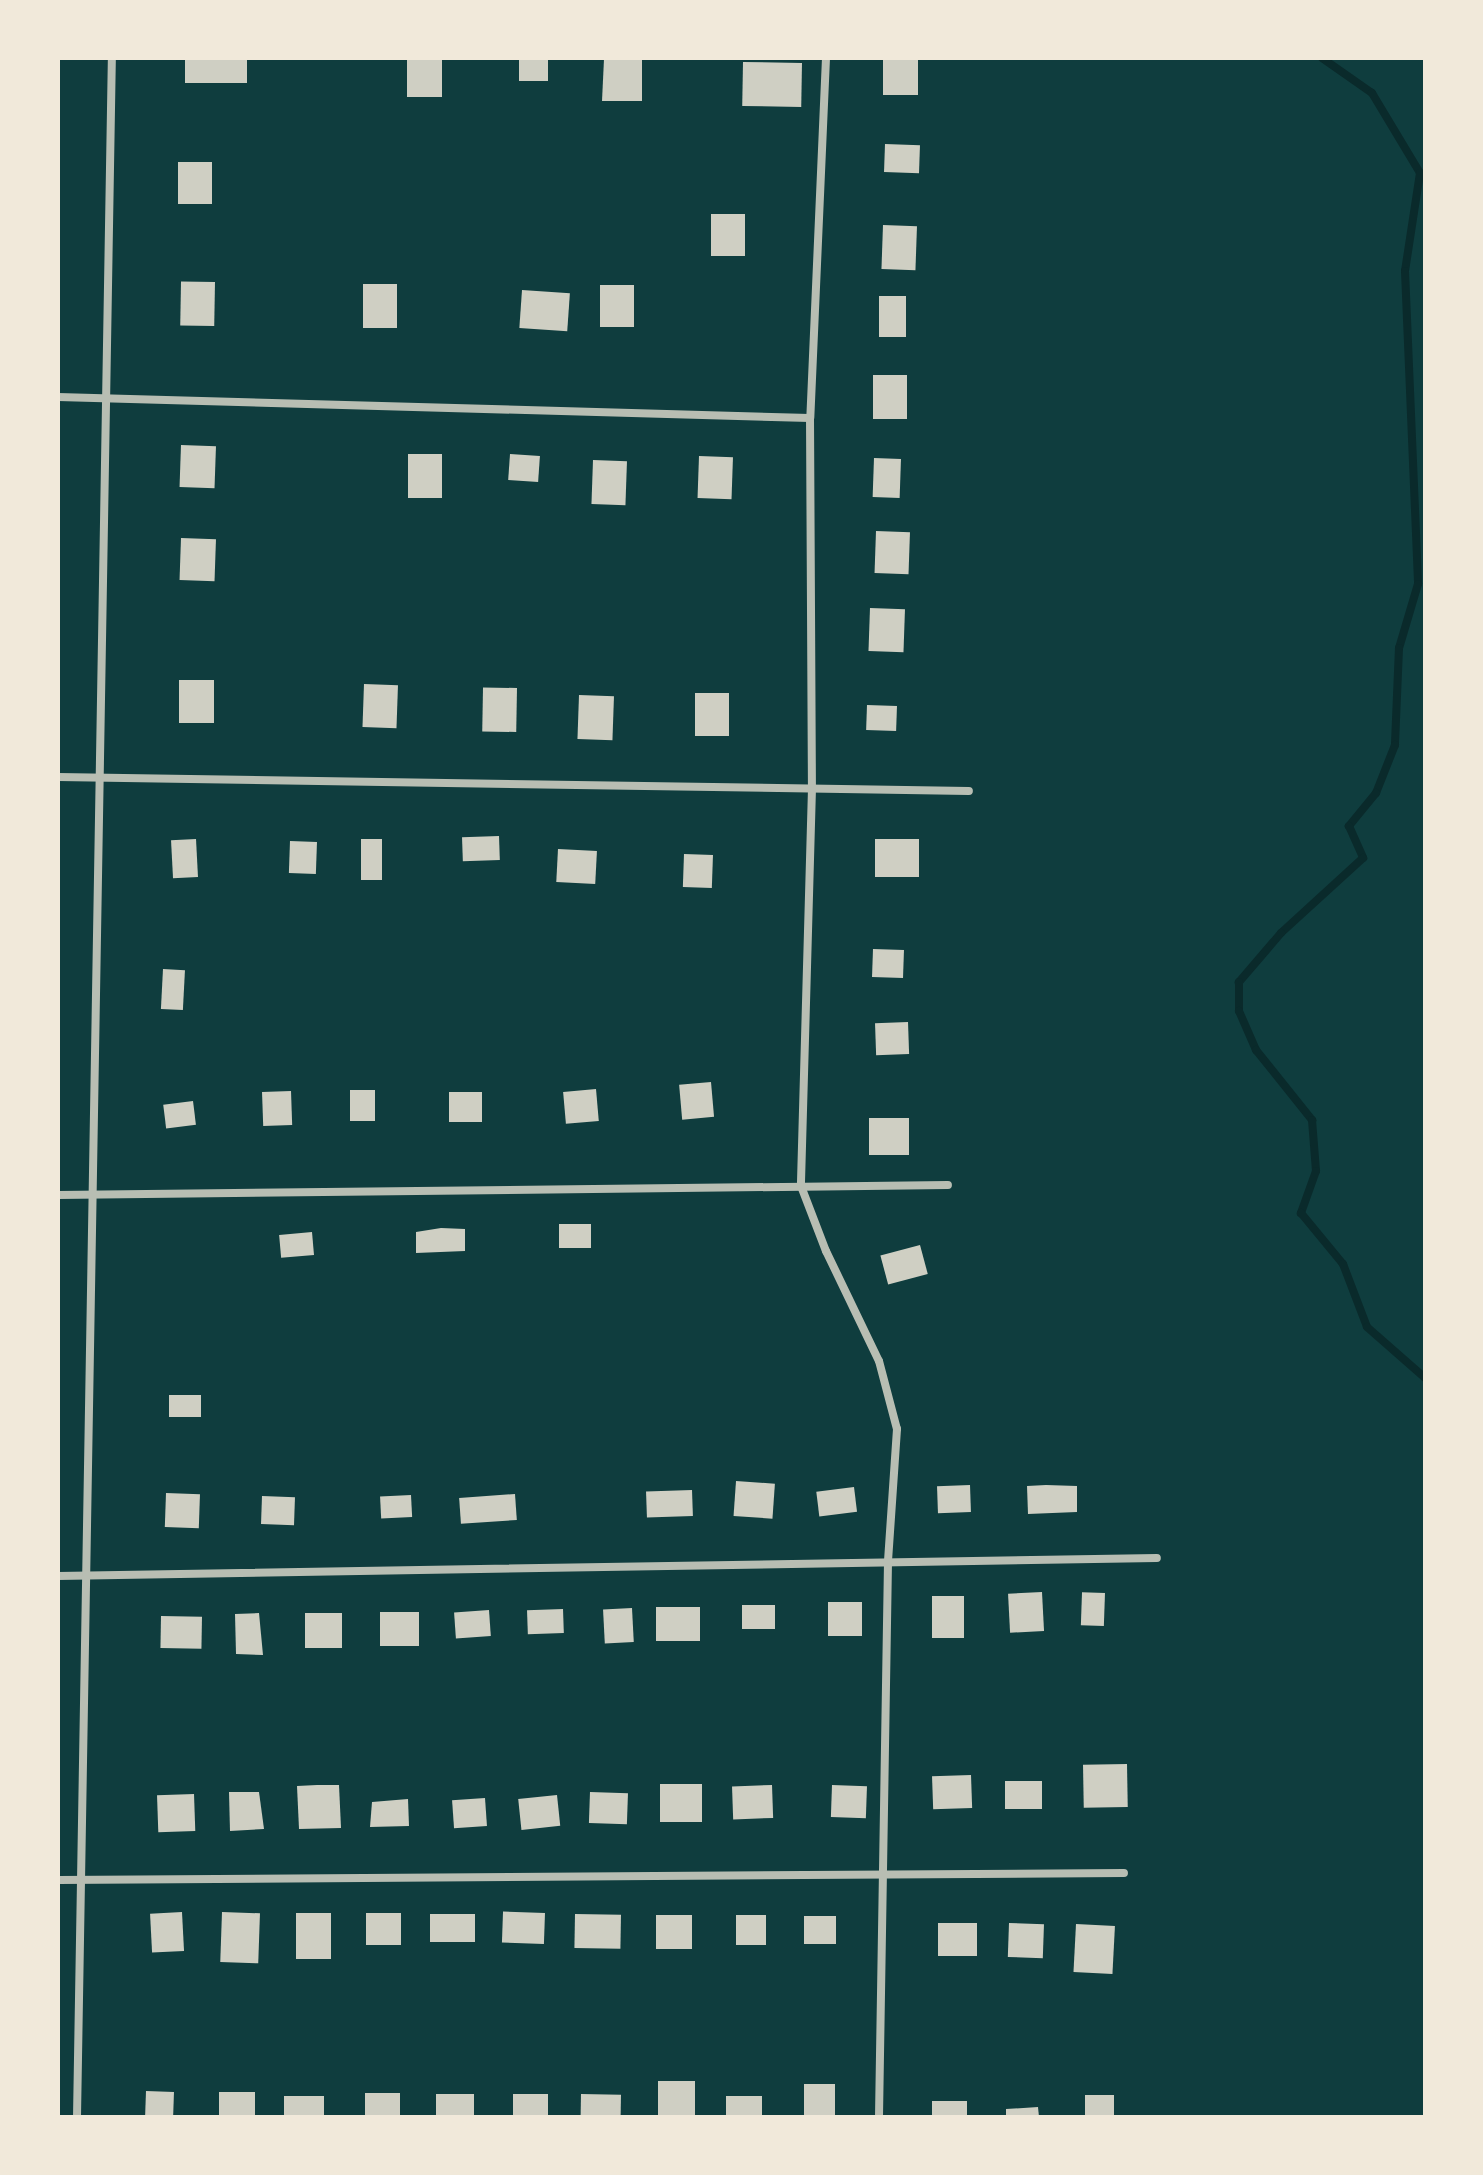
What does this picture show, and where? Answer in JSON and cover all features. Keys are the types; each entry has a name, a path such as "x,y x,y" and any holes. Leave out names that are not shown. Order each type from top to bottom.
{"street":[{"path":"77,2117 103,398 112,58"},
{"path":"826,58 810,418 812,788 801,1186 879,1361 897,1429 888,1562 879,2117"},
{"path":"58,397 810,418"},
{"path":"58,777 969,791"},
{"path":"58,1195 948,1185"},
{"path":"58,1576 1157,1558"},
{"path":"58,1880 1124,1873"}],"building":[{"path":"185,58 247,58 247,83 185,83"},
{"path":"407,58 442,58 442,97 407,97"},
{"path":"519,58 548,58 548,81 519,81"},
{"path":"883,58 918,58 918,95 883,95"},
{"path":"604,59 642,59 642,101 602,101"},
{"path":"743,62 802,63 801,107 742,106"},
{"path":"885,144 920,145 919,173 884,172"},
{"path":"178,162 212,162 212,204 178,204"},
{"path":"711,214 745,214 745,256 711,256"},
{"path":"883,225 917,226 915,270 881,269"},
{"path":"181,281 215,282 214,326 180,325"},
{"path":"363,284 397,284 397,328 363,328"},
{"path":"600,285 634,285 634,327 600,327"},
{"path":"522,290 570,293 567,331 519,328"},
{"path":"879,296 906,296 906,337 879,337"},
{"path":"873,375 907,375 907,419 873,419"},
{"path":"181,445 216,446 215,488 180,487"},
{"path":"408,454 442,454 442,498 408,498"},
{"path":"510,454 540,456 538,482 508,480"},
{"path":"699,456 733,457 732,499 698,498"},
{"path":"874,458 901,459 900,498 873,497"},
{"path":"593,460 627,461 625,505 591,504"},
{"path":"876,531 910,532 909,574 875,573"},
{"path":"181,538 216,539 215,581 180,580"},
{"path":"870,608 905,609 903,652 868,651"},
{"path":"179,680 214,680 214,723 179,723"},
{"path":"364,684 398,685 396,728 362,727"},
{"path":"483,687 517,688 516,732 482,731"},
{"path":"695,693 729,693 729,736 695,736"},
{"path":"579,695 614,696 612,740 577,739"},
{"path":"867,705 897,706 896,731 866,730"},
{"path":"499,836 500,860 463,861 462,837"},
{"path":"196,839 198,877 173,878 171,840"},
{"path":"361,839 382,839 382,880 361,880"},
{"path":"875,839 919,839 919,877 875,877"},
{"path":"290,841 317,842 316,874 289,873"},
{"path":"558,849 597,851 595,884 556,882"},
{"path":"684,854 713,855 712,888 683,887"},
{"path":"873,949 904,950 903,978 872,977"},
{"path":"163,969 185,970 183,1010 161,1009"},
{"path":"908,1022 909,1054 876,1055 875,1023"},
{"path":"711,1082 714,1117 682,1120 679,1085"},
{"path":"596,1089 599,1121 566,1124 563,1092"},
{"path":"350,1090 375,1090 375,1121 350,1121"},
{"path":"291,1091 292,1125 263,1126 262,1092"},
{"path":"449,1092 482,1092 482,1122 449,1122"},
{"path":"193,1101 196,1125 166,1128 163,1105"},
{"path":"869,1118 909,1118 909,1155 869,1155"},
{"path":"559,1224 591,1224 591,1248 559,1248"},
{"path":"441,1228 465,1229 465,1251 416,1253 416,1232"},
{"path":"312,1232 314,1255 281,1258 279,1235"},
{"path":"920,1245 928,1274 888,1285 880,1256"},
{"path":"169,1395 201,1395 201,1417 169,1417"},
{"path":"736,1481 775,1484 772,1519 734,1516"},
{"path":"970,1485 971,1512 938,1513 937,1486"},
{"path":"1027,1486 1077,1486 1077,1512 1028,1514"},
{"path":"854,1487 857,1512 819,1516 816,1492"},
{"path":"692,1490 693,1516 647,1518 646,1492"},
{"path":"166,1493 200,1494 199,1528 165,1527"},
{"path":"515,1494 517,1520 461,1524 459,1498"},
{"path":"411,1495 412,1517 381,1519 380,1497"},
{"path":"262,1496 295,1497 294,1525 261,1524"},
{"path":"1042,1592 1044,1631 1010,1633 1008,1594"},
{"path":"1082,1592 1105,1593 1104,1626 1081,1625"},
{"path":"932,1596 964,1596 964,1638 932,1638"},
{"path":"828,1602 862,1602 862,1636 828,1636"},
{"path":"742,1605 775,1605 775,1629 742,1629"},
{"path":"656,1607 700,1607 700,1641 656,1641"},
{"path":"632,1608 634,1642 605,1643 603,1610"},
{"path":"563,1609 564,1633 528,1634 527,1610"},
{"path":"489,1610 491,1636 456,1638 454,1612"},
{"path":"380,1612 419,1612 419,1646 380,1646"},
{"path":"259,1613 263,1655 236,1654 235,1614"},
{"path":"305,1613 342,1613 342,1648 305,1648"},
{"path":"161,1616 202,1617 201,1649 160,1648"},
{"path":"1127,1764 1128,1807 1084,1808 1083,1765"},
{"path":"971,1775 972,1808 933,1809 932,1776"},
{"path":"1005,1781 1042,1781 1042,1809 1005,1809"},
{"path":"660,1784 702,1784 702,1822 660,1822"},
{"path":"339,1785 341,1828 299,1829 297,1786"},
{"path":"772,1785 773,1818 733,1819 732,1786"},
{"path":"832,1785 867,1786 866,1818 831,1817"},
{"path":"229,1792 259,1792 264,1829 230,1831"},
{"path":"590,1792 628,1793 627,1824 589,1823"},
{"path":"194,1794 195,1831 158,1832 157,1795"},
{"path":"557,1795 560,1826 521,1830 518,1799"},
{"path":"485,1798 487,1826 454,1828 452,1800"},
{"path":"408,1799 409,1826 370,1827 372,1802"},
{"path":"182,1912 184,1951 152,1953 150,1914"},
{"path":"222,1912 260,1913 258,1963 220,1962"},
{"path":"503,1912 545,1913 544,1944 502,1943"},
{"path":"296,1913 331,1913 331,1959 296,1959"},
{"path":"366,1913 401,1913 401,1945 366,1945"},
{"path":"430,1914 475,1914 475,1942 430,1942"},
{"path":"575,1914 621,1915 620,1949 574,1948"},
{"path":"656,1915 692,1915 692,1949 656,1949"},
{"path":"736,1915 766,1915 766,1945 736,1945"},
{"path":"804,1916 836,1916 836,1944 804,1944"},
{"path":"938,1923 977,1923 977,1956 938,1956"},
{"path":"1009,1923 1044,1924 1043,1958 1008,1957"},
{"path":"1076,1924 1115,1926 1112,1974 1073,1972"},
{"path":"658,2081 695,2081 695,2117 658,2117"},
{"path":"804,2084 835,2084 835,2117 804,2117"},
{"path":"146,2091 174,2092 173,2117 145,2117"},
{"path":"219,2092 255,2092 255,2117 219,2117"},
{"path":"365,2093 400,2093 400,2117 365,2117"},
{"path":"436,2094 474,2094 474,2117 436,2117"},
{"path":"513,2094 548,2094 548,2117 513,2117"},
{"path":"581,2094 621,2095 621,2117 581,2117"},
{"path":"1085,2095 1114,2095 1114,2117 1085,2117"},
{"path":"284,2096 324,2096 324,2117 284,2117"},
{"path":"726,2096 762,2096 762,2117 726,2117"},
{"path":"932,2101 967,2101 967,2117 932,2117"},
{"path":"1038,2107 1039,2117 1006,2117 1006,2109"}],"waterway":[{"path":"1322,58 1372,93 1420,173 1405,271 1418,584 1399,648 1395,745 1376,793 1349,826 1363,858 1281,933 1239,982 1239,1011 1256,1050 1312,1120 1316,1171 1301,1213 1343,1264 1367,1327 1425,1378"}]}
